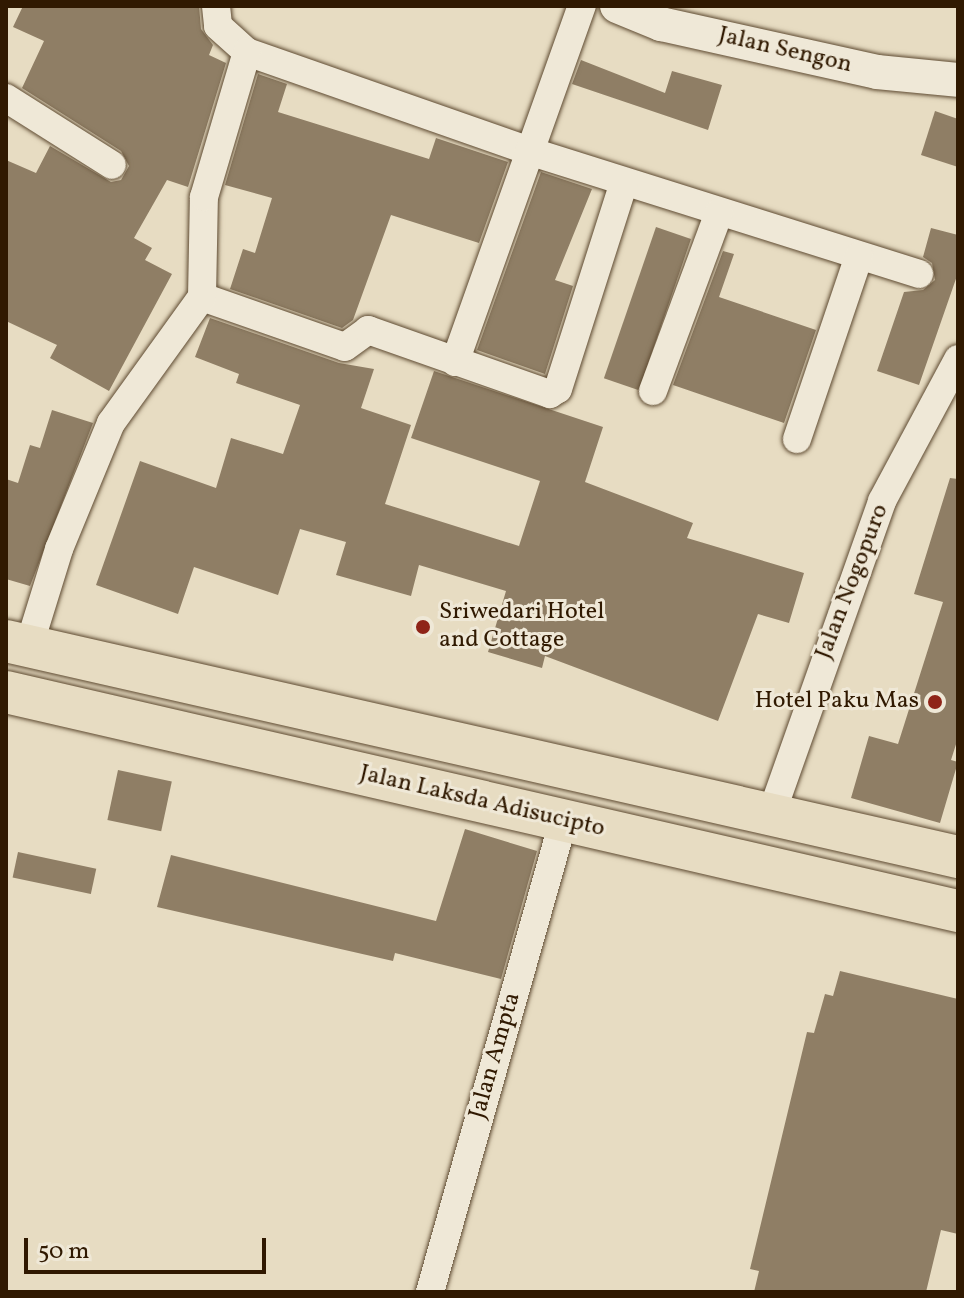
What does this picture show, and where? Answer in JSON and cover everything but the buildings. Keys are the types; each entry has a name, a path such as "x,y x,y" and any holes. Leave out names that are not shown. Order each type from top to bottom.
{"main road":[{"path":"18,644 958,857"},
{"name":"Jalan Laksda Adisucipto","path":"6,692 958,911"}],"street":[{"path":"216,6 218,26 247,52 529,151 919,274"},
{"path":"455,362 582,6"},
{"name":"Jalan Sengon","path":"617,6 665,15 877,72 958,80"},
{"path":"18,644 111,423 202,297 204,197 247,52"},
{"path":"6,100 112,165"},
{"path":"202,297 345,347 368,330 541,393 558,389 624,182"},
{"path":"653,391 719,213"},
{"path":"797,439 859,256"},
{"name":"Jalan Nogopuro","path":"771,815 882,501 958,359"},
{"name":"Jalan Ampta","path":"430,1292 563,821"}],"place":[{"name":"Sriwedari Hotel and Cottage","path":"423,627"},
{"name":"Hotel Paku Mas","path":"935,702"}]}
